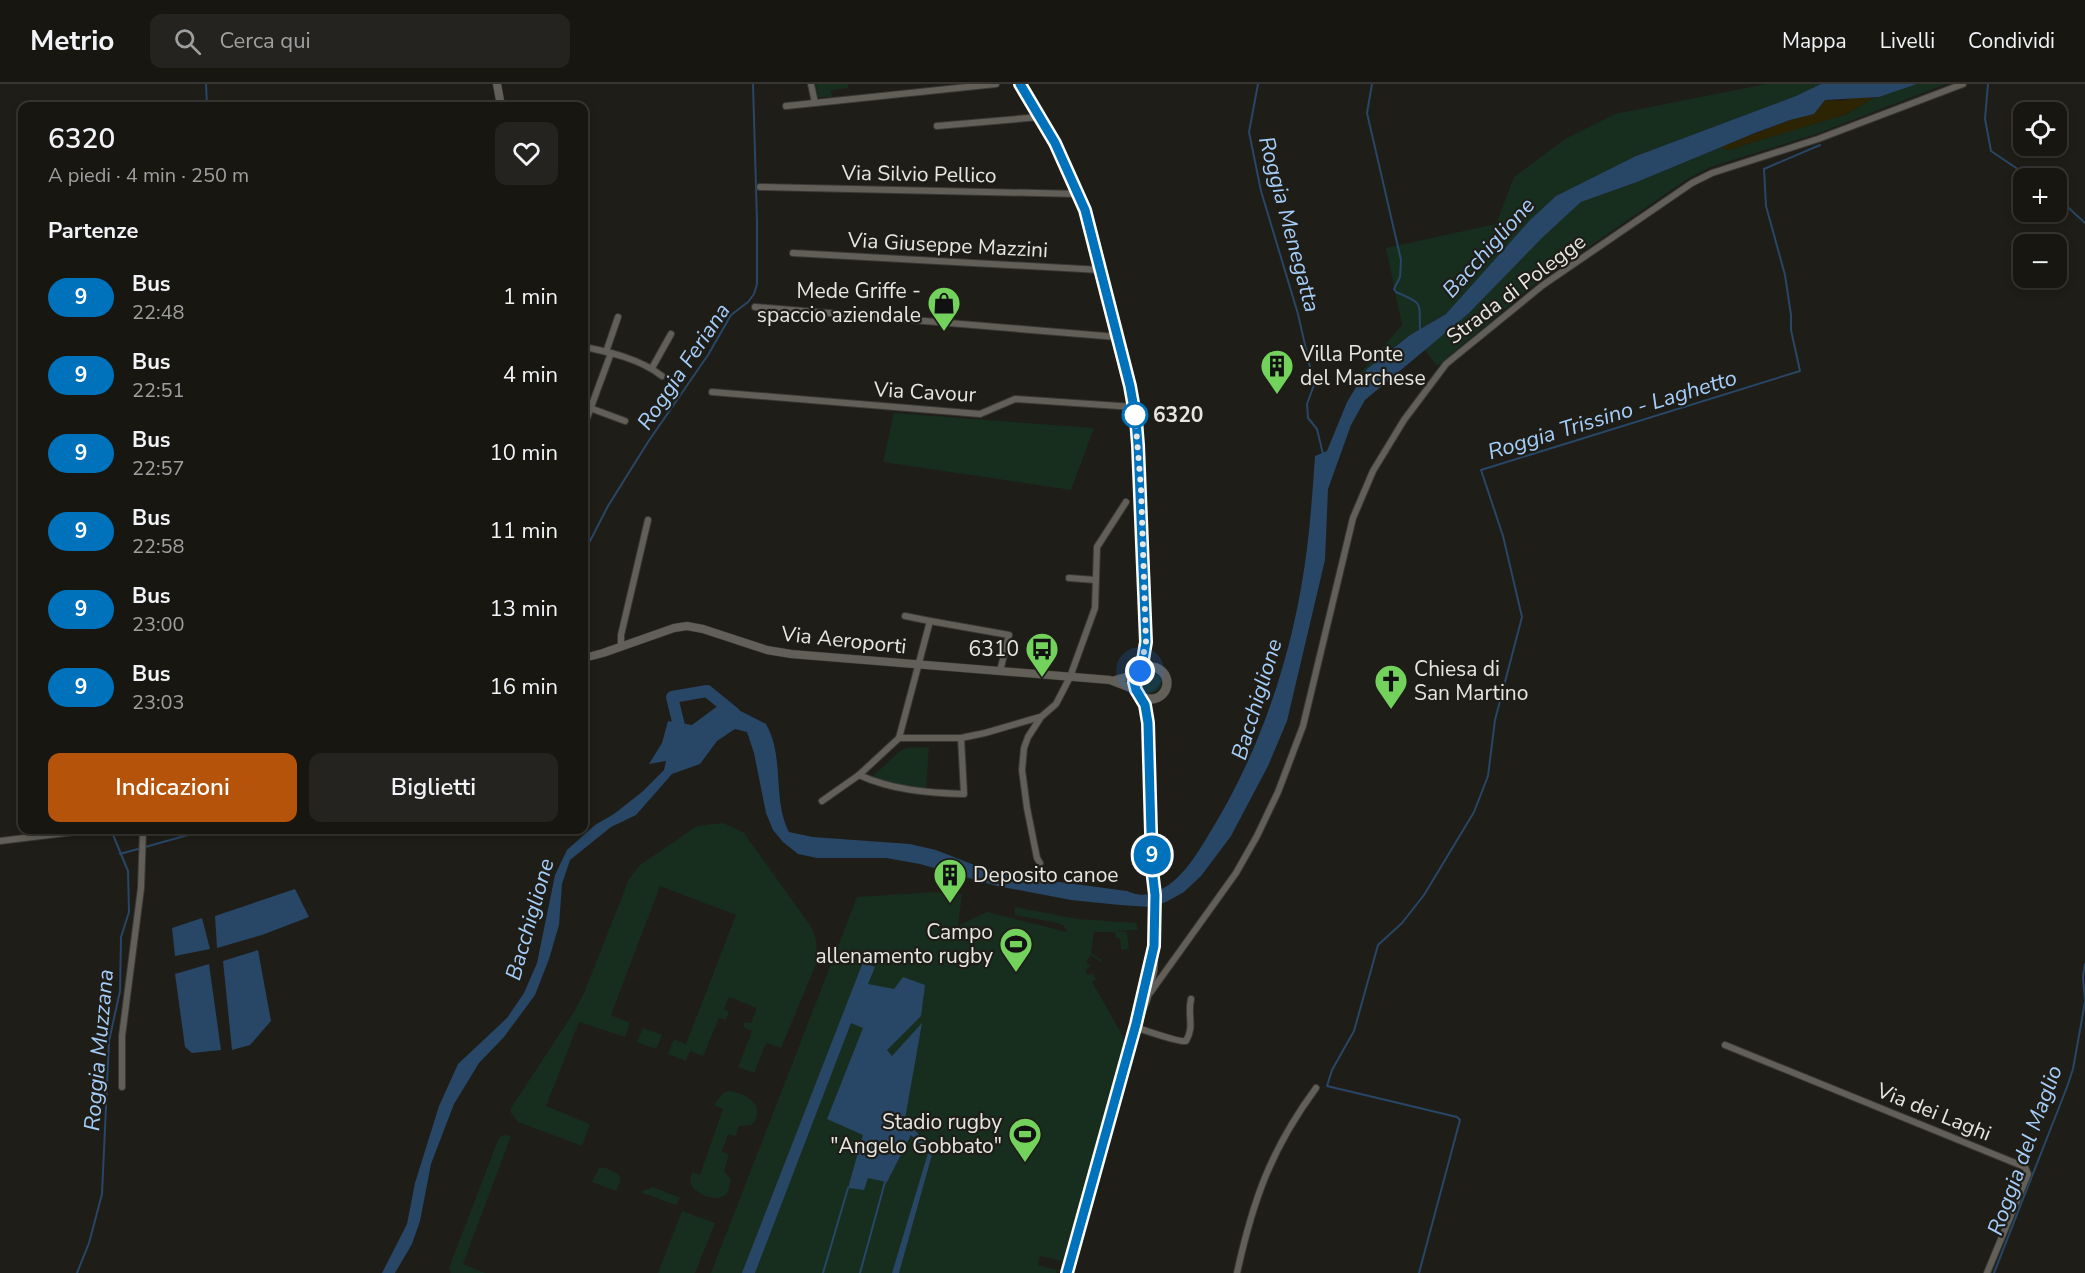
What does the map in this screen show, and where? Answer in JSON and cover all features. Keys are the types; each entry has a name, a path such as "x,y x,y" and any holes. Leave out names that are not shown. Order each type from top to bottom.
{"main road":[{"path":"1020,84 1040,117 1078,194 1092,231 1134,407 1141,488 1146,642 1134,682 1145,705 1148,723 1154,918 1151,972 1146,999 1135,1026"},
{"path":"1146,642 1167,683 1164,692 1157,698 1148,723"},
{"path":"1138,673 1148,667 1158,668"},
{"path":"1138,693 1149,699 1157,698"},
{"path":"1067,1273 1151,972"}],"street":[{"path":"497,84 500,102"},
{"path":"811,84 815,104"},
{"path":"786,106 996,84"},
{"name":"Strada di Polegge","path":"1146,999 1236,873 1278,792 1303,726 1347,540 1364,490 1384,450 1446,364 1544,285 1692,183 1713,173 1818,140 1963,84"},
{"path":"937,126 1040,117"},
{"name":"Via Silvio Pellico","path":"760,188 1078,194"},
{"name":"Via Giuseppe Mazzini","path":"793,253 1101,270"},
{"path":"755,307 1118,338"},
{"path":"588,414 618,317"},
{"path":"652,368 671,333"},
{"path":"588,348 609,352 652,368 662,375"},
{"name":"Via Cavour","path":"712,392 980,414 1015,399 1134,407"},
{"path":"590,408 625,421"},
{"path":"1040,863 1027,808 1022,770 1024,748 1041,717 1056,704 1070,677 1095,608 1097,547 1126,502"},
{"path":"621,647 621,635 648,520"},
{"path":"1069,578 1096,580"},
{"path":"905,616 1009,635 1000,671"},
{"path":"822,801 859,775 899,738 930,621"},
{"name":"Via Aeroporti","path":"588,657 674,628 687,626 767,650 917,665 1110,680 1138,673"},
{"name":"Via Aeroporti","path":"1110,680 1138,693"},
{"path":"899,738 961,738 985,734 1041,717"},
{"path":"859,775 873,782 924,793 964,794 961,738"},
{"path":"0,841 57,834"},
{"path":"122,1087 122,1036 141,888 143,834"},
{"path":"1151,972 1156,975 1163,973"},
{"path":"1135,1026 1181,1043 1186,1041 1191,1026 1188,1013 1191,999"},
{"name":"Via dei Laghi","path":"1725,1045 2025,1167 2028,1174 1987,1273"},
{"path":"1237,1273 1252,1212 1274,1154 1296,1116 1316,1088"}],"green space":[{"path":"816,84 848,84 848,88 831,90 832,97 818,97"},
{"path":"1766,84 1821,84 1796,96 1636,156 1556,196 1530,220 1446,314 1410,335 1379,358 1358,381 1358,376 1402,325 1386,248 1496,224 1514,177 1565,139 1615,114"},
{"path":"1917,84 1946,84 1816,134 1710,167 1689,178 1540,280 1437,366 1424,349 1468,314 1543,237 1581,202 1637,182 1721,147 1728,150 1847,114 1873,98"},
{"path":"894,413 1094,428 1071,490 883,462"},
{"path":"1147,673 1155,673 1161,679 1161,687 1155,693 1147,693 1141,687 1141,679"},
{"path":"929,747 926,790 871,778 900,751 907,748"},
{"path":"723,823 744,833 812,928 815,937 816,964 781,1048 766,1043 754,1073 738,1067 752,1031 743,1027 745,1022 751,1023 757,1008 729,997 724,1009 729,1011 726,1020 719,1018 703,1056 690,1051 686,1061 668,1054 674,1039 686,1044 736,915 660,886 611,1015 630,1023 625,1037 579,1022 546,1106 590,1124 582,1146 518,1122 511,1113 511,1108 584,993 629,879 640,865 697,826"},
{"path":"934,892 962,894 958,926 987,912 1067,932 1064,926 1058,923 1015,915 1015,907 1077,919 1136,923 1138,930 1115,931 1127,932 1129,949 1121,950 1120,938 1116,938 1115,932 1094,932 1091,953 1102,960 1101,962 1091,955 1086,962 1091,966 1085,970 1088,975 1092,973 1096,979 1092,982 1125,1040 1063,1261 1040,1256 1038,1265 1057,1270 1056,1273 711,1273 857,897"},
{"path":"643,1028 662,1035 656,1049 637,1042"},
{"path":"729,1091 748,1098 758,1112 751,1125 739,1126 735,1136 728,1134 722,1151 729,1155 724,1171 731,1180 727,1194 714,1198 697,1191 690,1182 692,1172 700,1175 723,1109 714,1105 723,1093"},
{"path":"501,1136 511,1136 463,1264 485,1273 451,1273 449,1268 498,1140"},
{"path":"599,1168 606,1168 619,1175 620,1182 616,1191 592,1182"},
{"path":"653,1187 680,1198 676,1205 640,1192"},
{"path":"682,1211 715,1223 695,1273 658,1273"}],"sand":[{"path":"1857,97 1873,98 1847,114 1728,150 1721,147 1790,120 1814,114 1825,100 1841,101"}],"water":[{"path":"1821,84 1917,84 1879,97 1825,100 1814,114 1755,133 1637,182 1581,202 1543,237 1468,314 1365,400 1351,425 1328,489 1325,560 1287,721 1268,766 1231,836 1201,876 1184,892 1166,902 1150,907 1120,905 1071,900 997,886 920,864 886,858 817,858 798,854 773,830 766,813 754,753 747,732 735,729 717,741 700,764 672,774 636,815 611,827 570,860 562,884 559,925 535,995 504,1037 479,1063 454,1104 431,1164 420,1221 412,1244 395,1273 382,1273 407,1224 415,1183 439,1106 458,1064 507,1018 524,993 537,963 555,875 567,850 585,834 588,834 595,825 614,814 642,792 664,770 666,761 649,764 662,743 668,721 692,725 723,702 766,724 775,750 781,806 789,832 813,837 910,844 936,850 982,868 1022,877 1127,891 1140,895 1149,894 1169,885 1185,870 1198,852 1226,806 1267,716 1287,652 1301,588 1315,456 1327,451 1347,402 1367,369 1410,335 1446,314 1530,220 1556,196 1636,156 1796,96"},
{"path":"295,889 309,917 262,935 217,948 215,916"},
{"path":"202,918 210,949 175,956 172,928"},
{"path":"258,950 271,1021 250,1045 232,1050 223,961"},
{"path":"863,962 875,967 868,984 894,989 903,977 925,985 921,1016 887,1050 892,1056 922,1023 905,1119 933,1151 899,1273 892,1273 928,1153 911,1135 887,1182 868,1178 864,1190 848,1188 863,1135 827,1119 863,1028 851,1023 755,1273 742,1273"},
{"path":"209,964 221,1050 192,1053 185,1047 175,974"}],"waterway":[{"name":"Roggia Muzzana","path":"206,84 207,102"},
{"name":"Roggia Feriana","path":"588,545 608,506 648,442 708,355 731,315 748,302 754,294 757,284 757,221 753,84"},
{"name":"Roggia Menegatta","path":"1258,84 1249,132 1261,191 1298,314 1314,385 1307,404 1308,418 1317,429 1323,454"},
{"path":"1372,84 1367,113 1401,260 1400,277 1394,289 1418,305 1420,330"},
{"name":"Roggia del Maglio","path":"1988,84 1985,119 1991,151 2016,168"},
{"name":"Roggia Trissino - Laghetto","path":"1419,1273 1460,1120 1457,1117 1327,1086 1332,1070 1354,1031 1378,945 1402,923 1424,895 1474,812 1488,776 1495,720 1522,617 1503,536 1481,470 1800,371 1791,330 1785,275 1766,206 1764,169 1820,145"},
{"name":"Roggia del Maglio","path":"2067,206 2085,223"},
{"path":"682,738 672,697 707,691 734,713"},
{"name":"Roggia Muzzana","path":"77,1273 89,1243 102,1194 109,1041 120,991 121,937 129,912 128,871 113,834"},
{"name":"Roggia Feriana","path":"120,854 192,834"},
{"name":"Roggia del Maglio","path":"2085,964 2083,977 2085,1000"},
{"name":"Roggia del Maglio","path":"1994,1273 2067,1087 2073,1069 2085,1002"},
{"path":"860,1273 885,1182"},
{"path":"823,1273 848,1188"}],"bus line":[{"name":"9","path":"1020,84 1055,143 1092,231 1134,407 1141,488 1146,642 1140,671 1134,682 1145,705 1148,723 1152,869 1155,895 1154,946 1136,1024 1067,1273"}],"place":[{"name":"Mede Griffe - spaccio aziendale","path":"944,332"},
{"name":"Villa Ponte del Marchese","path":"1277,395"},
{"name":"6320","path":"1135,415"},
{"name":"6310","path":"1042,678"},
{"name":"Chiesa di San Martino","path":"1391,710"},
{"name":"Deposito canoe","path":"950,904"},
{"name":"Campo allenamento rugby","path":"1016,973"},
{"name":"Stadio rugby \"Angelo Gobbato\"","path":"1025,1163"}],"route":[{"path":"1135,415 1141,488 1146,642 1140,671"}],"water label":[{"name":"Bacchiglione","path":"1488,247"},
{"name":"Bacchiglione","path":"1256,699"},
{"name":"Bacchiglione","path":"529,919"}]}
